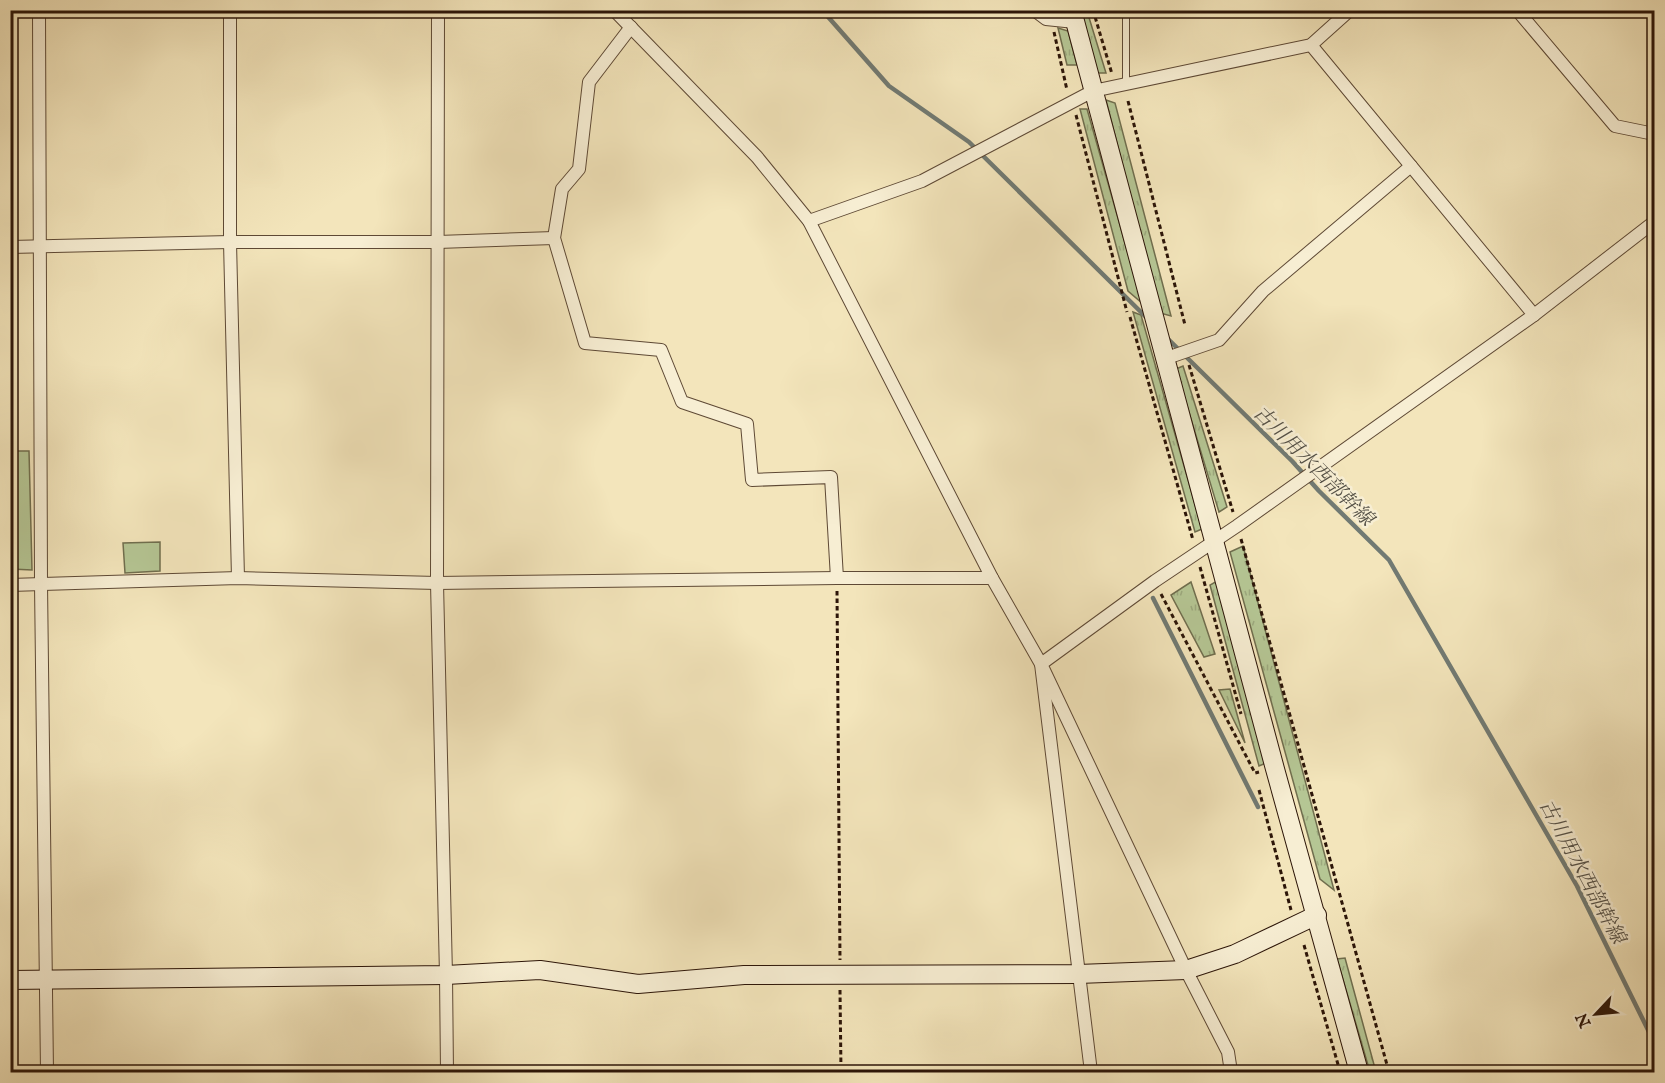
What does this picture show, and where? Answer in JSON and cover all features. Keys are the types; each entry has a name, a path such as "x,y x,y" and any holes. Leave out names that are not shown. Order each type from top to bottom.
{"street":[{"path":"39,10 41,584 47,1072"},
{"path":"230,10 230,242 238,578"},
{"path":"438,10 437,583 447,1072"},
{"path":"614,10 757,156 809,221 992,578 1041,664 1186,970 1228,1052 1231,1072"},
{"path":"1034,10 1046,19 1074,16 1164,359 1359,1072"},
{"path":"809,221 922,181 1093,91 1311,45 1350,10"},
{"path":"1517,10 1615,126 1654,134"},
{"path":"631,27 589,82 579,169 562,189 554,238 585,343 661,350 682,402 747,424 752,480 831,477 837,578"},
{"path":"1311,45 1534,315"},
{"path":"1164,359 1219,340 1263,291 1411,166"},
{"path":"1041,664 1534,315 1654,222"},
{"path":"10,247 230,242 438,242 554,238"},
{"path":"10,585 238,578 437,583 992,578"},
{"path":"1041,664 1091,1072"},
{"path":"10,980 446,975 540,970 638,984 744,975 1078,974 1186,970 1235,954 1317,915"}],"lane":[{"path":"1126,10 1126,84"}],"path":[{"path":"1093,10 1112,74"},
{"path":"1053,27 1068,93"},
{"path":"1128,101 1185,325"},
{"path":"1074,107 1127,312"},
{"path":"1130,317 1243,722"},
{"path":"1189,365 1237,526 1389,1072"},
{"path":"837,578 841,1072"},
{"path":"1155,582 1255,773 1275,769"},
{"path":"1252,755 1256,766"},
{"path":"1258,790 1293,915"},
{"path":"1304,945 1340,1072"}],"green space":[{"path":"1079,11 1087,11 1106,73 1097,73"},
{"path":"1058,28 1068,31 1077,65 1067,65"},
{"path":"1106,100 1115,103 1171,316 1160,313"},
{"path":"1080,109 1087,109 1142,303 1128,291"},
{"path":"1133,312 1141,315 1202,529 1195,532"},
{"path":"1183,366 1227,507 1219,512 1176,369"},
{"path":"11,451 29,451 32,570 11,569"},
{"path":"160,542 160,571 125,573 123,543"},
{"path":"1243,546 1334,890 1320,879 1230,552"},
{"path":"1219,580 1266,763 1259,766 1210,585"},
{"path":"1191,582 1215,654 1204,657 1171,595"},
{"path":"1230,689 1245,743 1219,690"},
{"path":"1345,958 1376,1072 1370,1072 1337,959"}],"waterway":[{"name":"古川用水西部幹線","path":"822,10 889,86 969,142 1148,319"},
{"name":"古川用水西部幹線","path":"1165,336 1389,560 1577,886 1654,1042"},
{"path":"1153,598 1258,807"}]}
